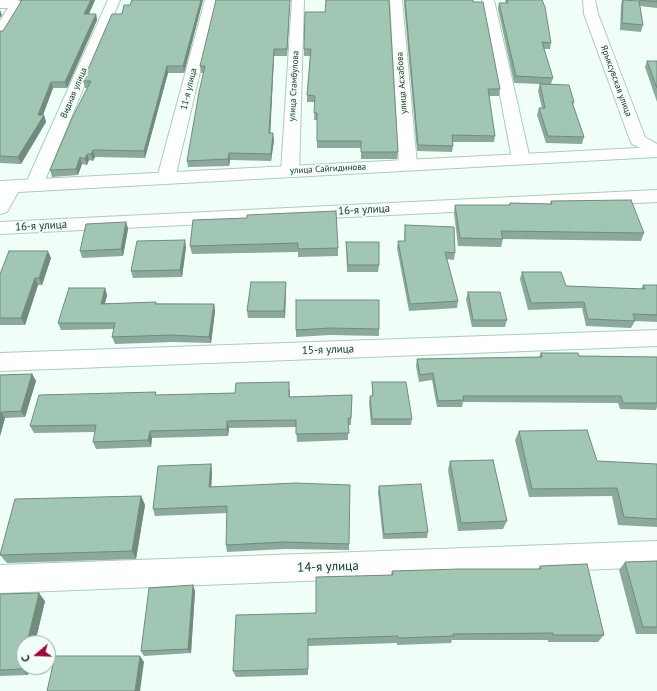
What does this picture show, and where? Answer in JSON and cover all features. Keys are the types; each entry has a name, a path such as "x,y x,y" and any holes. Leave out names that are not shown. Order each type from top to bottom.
{"street":[{"name":"Видная улица","path":"34,186 114,0"},
{"name":"11-я улица","path":"166,178 211,0"},
{"name":"улица Стамбулова","path":"290,172 298,0"},
{"name":"улица Асхабова","path":"396,0 408,165"},
{"path":"488,0 521,159"},
{"name":"Ярыксувская улица","path":"588,0 591,14 638,140 657,152"},
{"path":"0,33 6,3"},
{"name":"улица Сайгидинова","path":"6,187 657,152"},
{"path":"0,208 6,187"},
{"name":"16-я улица","path":"0,228 657,196"},
{"name":"15-я улица","path":"0,362 657,338"},
{"name":"14-я улица","path":"0,579 657,554"}],"building":[{"path":"22,0 91,0 84,14 96,14 65,82 51,82 38,115 44,115 18,157 0,156 0,31 3,31"},
{"path":"132,0 201,0 183,66 167,66 144,151 93,150 91,154 87,154 85,159 80,157 76,169 50,170 73,116 91,81 83,81 112,14 122,14 124,5 130,5"},
{"path":"216,0 290,0 287,49 274,49 269,133 273,133 271,154 229,153 228,159 187,161 205,66 200,66"},
{"path":"326,0 389,0 398,152 361,152 361,141 317,141 317,113 314,113 315,96 307,95 311,49 304,49 305,12 325,12"},
{"path":"405,0 473,0 473,2 483,2 500,89 488,89 495,136 452,135 453,146 418,145"},
{"path":"507,0 542,0 545,7 551,43 542,42 553,78 516,76 499,3 508,3"},
{"path":"623,0 639,1 643,25 622,23"},
{"path":"640,0 657,0 657,2"},
{"path":"647,61 657,61 657,88"},
{"path":"540,84 569,85 574,102 572,102 584,137 548,136 539,108 545,108"},
{"path":"631,200 644,233 501,231 503,239 460,238 455,205 510,205 510,203 552,204 551,201"},
{"path":"336,211 338,248 298,249 298,243 190,246 193,220 247,218 247,215"},
{"path":"126,222 121,249 80,251 86,224"},
{"path":"405,225 454,227 455,253 445,252 458,301 410,304 398,241 405,241"},
{"path":"185,240 180,270 131,271 137,241"},
{"path":"346,242 379,242 379,265 348,265"},
{"path":"9,251 48,251 39,278 35,278 21,318 0,318 0,274"},
{"path":"522,272 561,272 566,286 645,289 643,285 657,285 657,315 633,314 635,321 588,319 584,302 531,303"},
{"path":"251,282 286,282 284,311 247,311"},
{"path":"69,288 105,288 101,304 156,302 155,304 214,304 209,337 171,335 112,337 115,323 58,323"},
{"path":"468,292 500,292 507,320 473,320"},
{"path":"296,300 379,300 379,329 330,328 296,330"},
{"path":"541,353 578,353 579,356 657,357 657,403 623,403 621,396 463,396 464,400 438,401 433,373 420,375 417,359 542,357"},
{"path":"32,374 21,411 1,412 0,415 0,375"},
{"path":"289,382 289,397 352,395 351,418 348,418 349,433 296,434 296,420 227,421 227,429 150,431 148,440 93,442 96,425 30,426 39,395 156,392 155,395 235,393 236,383"},
{"path":"372,382 406,382 412,419 372,419 370,396 373,396"},
{"path":"587,430 597,461 657,464 657,519 624,517 617,488 532,489 519,431"},
{"path":"493,460 507,521 461,523 450,461"},
{"path":"211,464 209,487 295,483 350,485 349,544 284,542 226,545 227,506 153,509 158,466"},
{"path":"421,484 428,532 384,534 379,486"},
{"path":"141,496 132,551 0,555 15,499"},
{"path":"657,561 657,627 643,627 625,562"},
{"path":"587,564 604,635 553,635 553,633 453,634 454,636 308,639 308,669 233,671 236,615 316,613 316,577 393,575 392,571 541,569 540,566"},
{"path":"193,585 188,649 141,651 149,588"},
{"path":"39,593 29,635 16,635 16,669 0,670 0,594"},
{"path":"56,656 140,656 135,691 47,691 51,675 56,675"}]}
